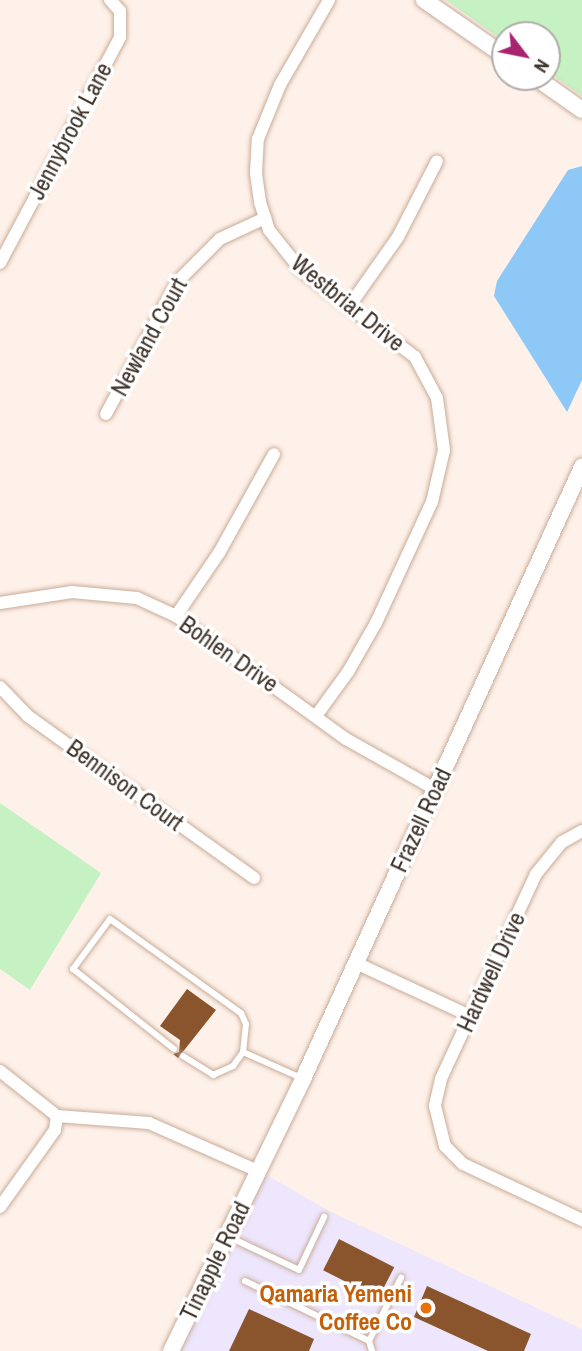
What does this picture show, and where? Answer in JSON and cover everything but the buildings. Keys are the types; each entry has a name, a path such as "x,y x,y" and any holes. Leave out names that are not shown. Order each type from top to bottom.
{"street":[{"name":"Jennybrook Lane","path":"0,263 120,37 120,10 110,0"},
{"name":"Westbriar Drive","path":"316,716 361,652 376,623 432,502 444,450 444,425 427,376 399,342 300,269 265,218 256,173 258,139 280,85 329,0"},
{"path":"424,0 491,47"},
{"path":"554,91 582,110"},
{"path":"350,305 397,237 437,161"},
{"name":"Newland Court","path":"106,414 178,281 220,239 265,218"},
{"path":"176,616 219,553 274,454"},
{"name":"Frazell Road","path":"258,1171 303,1079 582,467"},
{"name":"Bohlen Drive","path":"0,603 72,592 137,598 176,616 346,739 435,789"},
{"name":"Bennison Court","path":"0,687 29,716 254,878"},
{"name":"Hardwell Drive","path":"582,831 562,842 536,874 441,1079 435,1105 439,1132 463,1164 582,1220"},
{"path":"356,963 470,1016"},
{"path":"0,1071 58,1116 149,1123 258,1171"},
{"path":"0,1207 55,1130 58,1116"},
{"name":"Tinapple Road","path":"170,1351 258,1171"}],"lane":[{"path":"174,1049 74,969 110,919 241,1013 246,1024 243,1052 233,1066 213,1075 183,1056"},
{"path":"243,1052 303,1079"},
{"path":"227,1236 299,1270 324,1217"},
{"path":"372,1351 369,1341 401,1278"},
{"path":"245,1281 369,1341"}],"shaded area":[{"path":"265,1174 327,1210 582,1329 582,1351 178,1351"}],"green space":[{"path":"446,0 582,0 582,96 561,81 561,21 491,21 491,32"},
{"path":"0,803 101,873 30,990 0,969"}],"water":[{"path":"582,166 582,380 567,412 494,296 497,281 568,170"}],"place":[{"name":"Qamaria Yemeni Coffee Co","path":"426,1308"}]}
